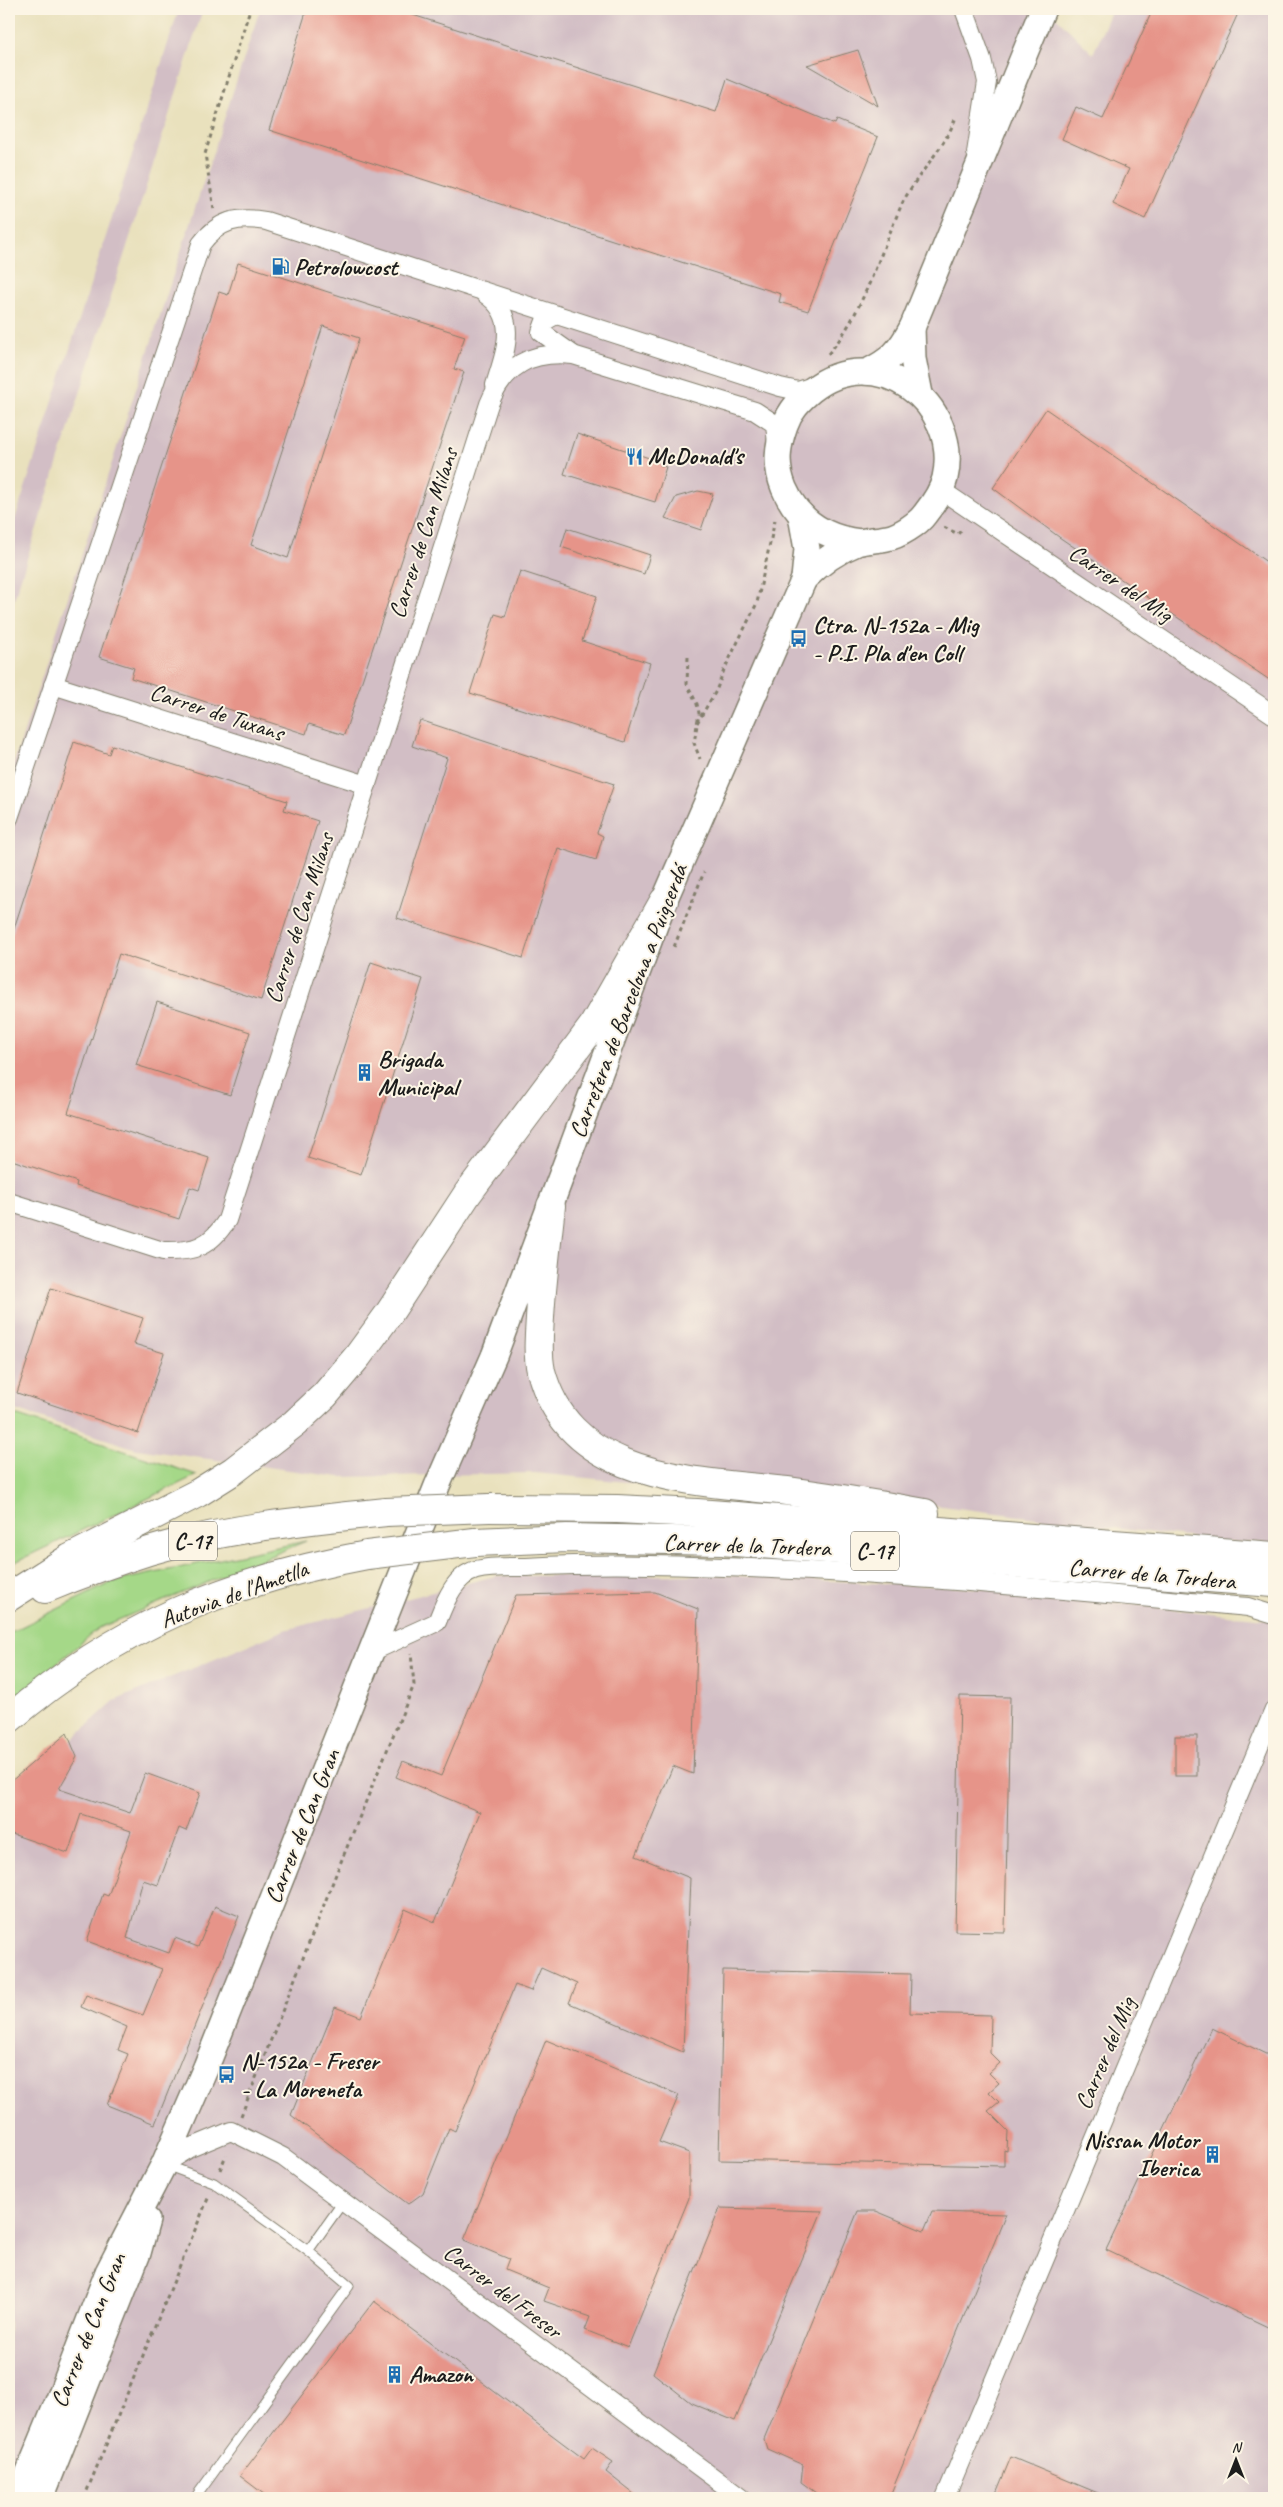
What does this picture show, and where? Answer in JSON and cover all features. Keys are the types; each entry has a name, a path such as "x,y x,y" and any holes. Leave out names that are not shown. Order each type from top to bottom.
{"highway":[{"path":"9,1597 70,1558 198,1494 266,1448 325,1394 358,1356 383,1322 468,1193 594,1026 664,901"},
{"path":"551,1206 540,1309 538,1346 540,1370 560,1413 590,1445 611,1458 631,1467 660,1475 826,1496 1089,1542"},
{"name":"Autovia de l'Ametlla","path":"9,1604 83,1574 150,1551 213,1536 265,1527 386,1512 489,1508 607,1509 697,1513 1089,1542"},
{"name":"Autovia de l'Ametlla","path":"9,1719 75,1667 136,1631 192,1604 251,1583 305,1567 367,1555 475,1542 567,1538 721,1541 1274,1583"},
{"name":"C-17","path":"1089,1542 1274,1556"}],"main road":[{"path":"867,372 888,362 902,348 912,328 1042,9"},
{"path":"912,328 913,359 920,394"},
{"path":"867,372 882,375 909,386 920,394 937,416 947,445 948,460 941,490 924,516 916,523 890,538 860,542 836,538 810,524 790,502 780,476 778,444 788,417 799,401 821,383 848,374 867,372"},
{"name":"Carretera de Barcelona a Puigcerdá","path":"438,1486 494,1356 664,901 804,578 807,548 801,515"},
{"path":"804,578 828,558 860,542"},
{"name":"Carrer de Can Gran","path":"18,2498 59,2400 108,2272 164,2164 206,2067 438,1486"},
{"name":"Carrer de Can Gran","path":"41,2498 138,2253 164,2164"}],"street":[{"path":"964,9 982,58 987,82 969,186"},
{"name":"Carrer de Can Milans","path":"9,818 201,244 216,227 227,221 239,218 266,221 780,387 798,391 821,383"},
{"name":"Carrer de Can Milans","path":"9,1202 163,1251 182,1252 198,1248 210,1241 227,1220 489,404 508,339 505,316 496,301 480,290"},
{"name":"Carrer de Can Milans","path":"556,315 545,321 541,332 572,355"},
{"name":"Carrer de Can Milans","path":"489,404 496,386 521,362 536,356 554,353 572,355 745,408 765,416 775,424 778,457"},
{"name":"Carrer del Mig","path":"941,490 1274,715"},
{"name":"Carrer de Tuxans","path":"53,685 367,785"},
{"name":"Carrer de la Tordera","path":"371,1652 437,1622 462,1576 477,1570 596,1564 696,1566 916,1577 1248,1607 1274,1615"},
{"name":"Carrer del Mig","path":"945,2498 1274,1710"},
{"name":"Carrer del Freser","path":"164,2164 190,2148 231,2131 283,2157 741,2498"}],"lane":[{"path":"164,2164 214,2183 308,2251 349,2286 194,2498"},
{"path":"308,2251 343,2202"}],"path":[{"path":"216,227 205,154 250,9"},
{"path":"936,525 958,534"},
{"path":"688,657 687,684 697,704 699,713 694,744 700,761"},
{"path":"672,951 706,869"},
{"path":"247,2103 338,1869 414,1685 411,1650"},
{"path":"84,2498 221,2167"}],"shaded area":[{"path":"179,9 203,9 9,615 9,538"},
{"path":"260,9 1048,9 1093,54 1112,9 1274,9 1274,1543 1225,1542 684,1473 678,1487 535,1473 339,1477 137,1449 9,1408 9,778"},
{"path":"716,1575 988,1589 1274,1620 1274,2498 9,2498 9,1798 114,1701 285,1630 495,1576"}],"green space":[{"path":"9,1413 197,1475 9,1565"},
{"path":"306,1541 99,1628 9,1703 9,1633 112,1582"}],"building":[{"path":"307,9 394,9 716,112 727,79 835,124 837,120 878,137 808,311 779,302 781,294 269,130"},
{"path":"1153,9 1240,9 1145,219 1113,204 1129,169 1062,139 1076,107 1103,119"},
{"path":"858,50 878,106 807,65"},
{"path":"238,263 465,336 454,369 464,372 344,735 309,724 306,734 131,678 134,668 99,657 219,292 228,295","holes":["323,326 359,338 288,558 251,545"]},
{"path":"1046,409 1274,567 1274,683 1059,537 993,488"},
{"path":"577,434 661,462 660,465 666,467 655,502 564,474"},
{"path":"698,491 713,494 701,530 665,518 676,497"},
{"path":"567,528 650,555 644,574 561,547"},
{"path":"520,571 597,596 582,641 650,663 625,742 470,693 495,614 505,617"},
{"path":"420,720 614,784 597,833 603,836 596,860 558,848 523,958 397,918 447,758 412,746"},
{"path":"74,742 109,754 112,745 287,801 284,810 318,821 261,1000 119,954 68,1113 209,1158 199,1190 190,1187 179,1219 76,1186 77,1182 9,1159 9,944"},
{"name":"Brigada Municipal","path":"371,962 423,979 361,1175 308,1158"},
{"path":"157,1002 250,1032 230,1095 136,1065"},
{"path":"51,1288 143,1318 134,1344 164,1353 138,1433 17,1393"},
{"path":"655,1592 698,1609 693,1774 673,1766 636,1856 690,1878 683,2052 569,2003 577,1984 541,1968 531,1991 515,1985 455,2131 449,2128 423,2193 408,2204 291,2115 335,2007 361,2017 405,1909 435,1922 480,1812 396,1777 403,1761 441,1776 516,1595"},
{"path":"960,1696 1010,1697 1005,1932 955,1931"},
{"path":"67,1733 77,1757 59,1789 130,1813 145,1773 200,1793 186,1831 179,1828 158,1885 143,1880 127,1938 169,1953 175,1938 198,1947 215,1906 239,1916 155,2124 107,2105 128,2054 118,2050 127,2027 81,2007 86,1995 143,2015 162,1969 87,1941 103,1894 108,1896 131,1831 81,1814 68,1853 9,1833 9,1783"},
{"path":"1175,1736 1197,1736 1197,1776 1175,1776"},
{"path":"723,1970 911,1974 910,2013 991,2015 990,2053 1000,2063 989,2073 999,2083 989,2092 999,2102 988,2111 1008,2131 1007,2151 1004,2150 1004,2166 719,2160"},
{"name":"Nissan Motor Iberica","path":"1212,2028 1274,2058 1274,2330 1106,2250"},
{"path":"546,2040 679,2095 659,2142 689,2153 689,2198 628,2347 585,2330 590,2317 544,2301 549,2288 505,2270 509,2259 464,2240"},
{"path":"720,2208 822,2211 735,2421 691,2403 653,2373"},
{"path":"858,2211 876,2211 924,2231 932,2212 1006,2214 889,2498 814,2498 816,2493 801,2482 803,2465 767,2449 764,2439"},
{"name":"Amazon","path":"374,2301 584,2459 592,2448 613,2462 606,2472 639,2498 269,2498 240,2476"},
{"path":"1011,2457 1110,2498 994,2498"}],"place":[{"name":"Petrolowcost","path":"280,267"},
{"name":"McDonald's","path":"634,456"},
{"name":"Ctra. N-152a - Mig - P.I. Pla d'en Coll","path":"799,639"},
{"name":"Brigada Municipal","path":"364,1073"},
{"name":"N-152a - Freser - La Moreneta","path":"227,2075"},
{"name":"Nissan Motor Iberica","path":"1213,2154"},
{"name":"Amazon","path":"395,2374"}]}
